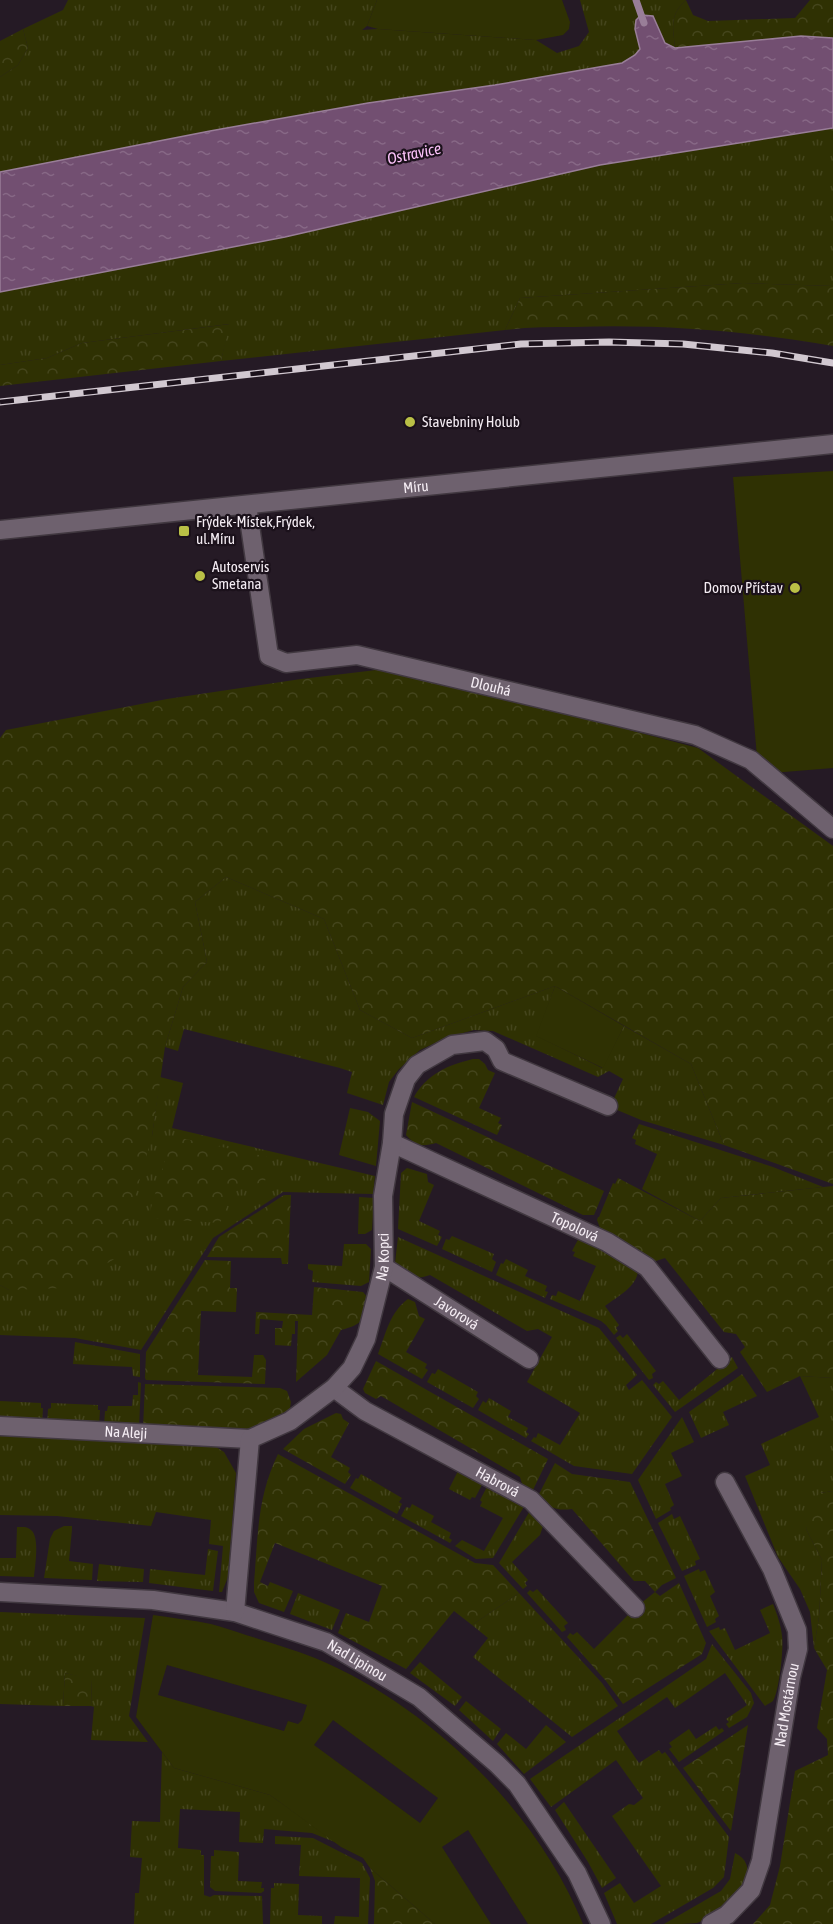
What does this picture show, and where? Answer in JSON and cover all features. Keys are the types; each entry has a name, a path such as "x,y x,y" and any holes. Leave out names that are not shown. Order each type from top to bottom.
{"street":[{"name":"Míru","path":"0,530 833,444"},
{"name":"Dlouhá","path":"247,505 269,656 286,663 357,655 695,735 751,760 833,829"},
{"name":"Na Kopci","path":"250,1439 290,1421 334,1388 352,1368 366,1339 384,1267 383,1196 392,1143 394,1114 406,1079 417,1065 452,1045 485,1041 496,1049 502,1061 608,1106"},
{"name":"Topolová","path":"392,1143 607,1242 647,1267 720,1359"},
{"name":"Javorová","path":"384,1267 529,1359"},
{"name":"Habrová","path":"334,1388 365,1411 531,1500 635,1608"},
{"name":"Na Aleji","path":"0,1426 250,1439"},
{"path":"235,1612 250,1439"},
{"name":"Nad Mostárnou","path":"711,1924 727,1915 751,1890 761,1861 791,1677 798,1648 797,1630 772,1569 725,1482"},
{"name":"Nad Lipinou","path":"0,1592 153,1600 235,1612 326,1642 419,1696 518,1784 577,1872 601,1924"}],"green space":[{"path":"68,0 377,0 367,26 362,30 378,29 536,40 557,53 579,46 589,32 580,0 686,0 677,11 673,22 675,48 665,43 659,28 635,28 640,49 622,63 495,85 368,103 0,172 0,77 18,65 28,48 23,29 63,10"},
{"path":"377,0 562,0 570,22 569,29 563,35 536,40 378,29 367,26"},
{"path":"686,0 693,15 708,21 795,18 810,0 833,0 833,38 801,36 675,48 673,22 677,11"},
{"path":"23,29 28,48 18,65 0,77 0,41"},
{"path":"833,128 833,286 743,283 520,298 505,330 221,361 229,324 82,343 47,358 0,365 0,292 285,237 600,165"},
{"path":"743,283 833,286 833,346 768,336 672,328 607,326 505,330 520,298"},
{"path":"230,324 221,361 0,386 0,365 47,358 82,343"},
{"path":"833,471 833,768 772,773 757,757 733,477"},
{"path":"393,668 698,748 833,846 833,1184 724,1145 691,1064 555,986 412,1038 360,1010 324,919 226,877 195,902 207,962 183,987 165,1047 152,1136 118,1257 64,1288 9,1290 0,1285 0,738 6,730 167,699"},
{"path":"226,877 324,919 360,1010 412,1038 555,986 537,1036 602,1068 624,1026 691,1064 724,1145 641,1120 610,1107 623,1079 609,1071 598,1077 493,1031 474,1030 448,1037 420,1050 399,1069 389,1082 383,1105 347,1093 352,1072 340,1068 184,1029 178,1051 165,1047 183,987 207,962 195,902"},
{"path":"555,986 624,1026 603,1068 536,1036"},
{"path":"479,1059 488,1070 495,1073 479,1108 501,1118 498,1123 502,1125 497,1135 414,1097 432,1076 455,1064"},
{"path":"160,1077 183,1083 172,1128 375,1176 373,1194 283,1192 213,1238 141,1350 75,1338 0,1335 0,1285 9,1290 152,1136"},
{"path":"412,1102 604,1191 594,1215 583,1215 436,1143 423,1145 416,1143 406,1135"},
{"path":"350,1108 368,1112 380,1121 376,1166 339,1155"},
{"path":"639,1124 773,1167 823,1187 721,1198 700,1221 642,1189 657,1154 635,1144 636,1140 632,1138"},
{"path":"172,1136 272,1158 265,1181 233,1192 220,1223 148,1218"},
{"path":"407,1168 427,1174 428,1182 434,1185 419,1221 440,1231 438,1235 442,1237 437,1246 398,1229 401,1173"},
{"path":"618,1178 700,1221 721,1198 833,1186 833,1378 800,1376 767,1392 740,1352 745,1347 736,1334 724,1332 665,1258 656,1261 600,1228 598,1217 613,1183 615,1184"},
{"path":"284,1195 291,1195 288,1264 282,1264 281,1258 207,1257 219,1237"},
{"path":"359,1197 374,1198 372,1230 365,1234 358,1234"},
{"path":"581,1234 638,1268 631,1285 605,1306 619,1325 614,1335 601,1321 550,1299 552,1295 556,1296 558,1291 580,1301 596,1266 573,1256 575,1252 572,1251"},
{"path":"452,1236 494,1254 492,1259 496,1262 492,1272 442,1249 446,1239 449,1240"},
{"path":"398,1237 599,1328 637,1375 626,1385 629,1390 642,1380 672,1417 632,1474 574,1466 531,1441 538,1433 560,1445 580,1413 527,1382 552,1337 538,1329 527,1331 430,1275 415,1277 406,1274 395,1263"},
{"path":"344,1244 366,1244 371,1249 369,1282 361,1286 312,1282 313,1271 308,1269 308,1264 342,1266"},
{"path":"506,1259 528,1270 525,1276 547,1286 545,1291 548,1292 545,1298 496,1275 501,1263 503,1264"},
{"path":"205,1260 231,1261 230,1288 237,1288 236,1312 201,1311 198,1375 252,1377 254,1355 263,1355 266,1360 265,1384 146,1380 145,1378 146,1352"},
{"path":"314,1287 363,1292 368,1298 367,1305 362,1320 354,1326 341,1330 327,1355 296,1382 298,1321 295,1321 295,1334 292,1334 291,1346 275,1345 275,1328 282,1328 283,1321 260,1319 259,1334 255,1334 256,1312 312,1315"},
{"path":"408,1299 415,1302 419,1316 425,1319 406,1352 427,1364 425,1368 428,1370 422,1379 378,1354 393,1317"},
{"path":"627,1334 656,1371 652,1374 653,1378 649,1380 616,1338 620,1335 623,1338"},
{"path":"75,1342 140,1354 140,1377 133,1376 132,1367 73,1364"},
{"path":"732,1357 738,1368 675,1412 653,1385 663,1381 679,1400"},
{"path":"376,1361 548,1459 532,1492 523,1487 520,1477 381,1396 376,1399 365,1393 363,1389"},
{"path":"438,1369 478,1392 476,1396 479,1399 473,1408 427,1382 432,1373 435,1374"},
{"path":"742,1374 757,1396 723,1412 729,1425 701,1438 689,1412"},
{"path":"800,1376 833,1378 833,1491 820,1493 806,1529 822,1560 819,1617 814,1648 810,1612 800,1589 778,1557 745,1476 770,1465 761,1444 819,1417"},
{"path":"138,1382 141,1383 139,1428 104,1426 105,1411 108,1406 132,1406 133,1395 138,1395"},
{"path":"145,1384 280,1388 287,1391 291,1402 290,1408 284,1414 245,1431 143,1428"},
{"path":"489,1398 511,1411 508,1417 528,1428 526,1432 529,1434 526,1438 478,1410 483,1401 486,1403"},
{"path":"0,1401 41,1403 42,1424 0,1422"},
{"path":"51,1403 98,1405 99,1426 47,1424 48,1409 51,1408"},
{"path":"336,1413 341,1414 343,1419 349,1423 331,1457 350,1468 348,1472 351,1475 345,1484 283,1449 304,1429"},
{"path":"682,1417 694,1442 671,1453 682,1476 665,1484 674,1505 670,1508 671,1510 656,1519 638,1480"},
{"path":"0,1433 213,1445 224,1452 236,1473 228,1577 222,1592 219,1592 223,1546 209,1544 211,1520 156,1512 151,1526 57,1516 0,1515"},
{"path":"278,1454 475,1563 493,1565 519,1593 472,1625 454,1611 406,1669 338,1633 346,1613 369,1622 382,1586 275,1543 260,1582 268,1586 270,1582 293,1591 284,1612 259,1603 254,1592 254,1583 262,1501"},
{"path":"555,1463 572,1474 630,1482 676,1578 662,1585 655,1592 645,1581 634,1581 572,1509 553,1508 542,1500 538,1496"},
{"path":"459,1469 483,1483 475,1498 472,1497 470,1500 449,1489"},
{"path":"361,1474 402,1498 397,1514 350,1488"},
{"path":"488,1485 525,1505 493,1558 476,1559 455,1546 462,1540 484,1551 503,1518 480,1506 482,1502 480,1500"},
{"path":"833,1491 833,1924 753,1924 770,1905 780,1866 795,1771 828,1755 827,1739 817,1728 827,1670 814,1648 819,1617 822,1560 806,1529 811,1502 820,1493"},
{"path":"412,1504 434,1516 431,1522 451,1533 450,1543 401,1516 406,1507 410,1508"},
{"path":"531,1509 543,1526 540,1535 512,1562 528,1580 525,1583 527,1586 523,1589 499,1563"},
{"path":"672,1514 674,1519 680,1516 700,1559 695,1561 696,1565 682,1571 658,1523"},
{"path":"64,1526 72,1526 69,1561 93,1564 92,1580 44,1578 50,1539 54,1531"},
{"path":"17,1527 28,1528 34,1534 36,1552 34,1577 0,1576 0,1558 16,1558"},
{"path":"208,1549 218,1551 213,1591 149,1583 150,1569 205,1575"},
{"path":"99,1564 144,1569 143,1582 97,1581"},
{"path":"699,1569 700,1572 705,1570 715,1592 710,1596 719,1616 715,1619 716,1622 707,1627 684,1576"},
{"path":"679,1583 706,1643 702,1654 623,1704 567,1637 570,1633 573,1635 577,1632 594,1649 635,1608 655,1592 660,1596"},
{"path":"537,1589 568,1623 564,1626 566,1630 562,1632 527,1593"},
{"path":"298,1593 340,1610 332,1630 290,1614"},
{"path":"519,1593 602,1683 618,1706 572,1737 473,1657 488,1638 472,1625"},
{"path":"773,1604 781,1632 782,1659 775,1696 773,1701 765,1706 709,1631 719,1627 720,1630 725,1628 735,1650 770,1633 760,1610"},
{"path":"0,1612 145,1618 129,1716 148,1742 91,1740 94,1707 91,1706 92,1680 65,1673 63,1706 0,1704"},
{"path":"153,1615 215,1625 315,1658 357,1678 398,1703 474,1766 508,1802 538,1841 563,1882 583,1924 528,1924 468,1830 442,1847 491,1924 435,1924 370,1868 363,1858 341,1847 270,1795 174,1768 136,1717","holes":["167,1665 307,1705 302,1720 298,1724 288,1721 284,1731 158,1695","333,1720 438,1798 420,1823 314,1745"]},
{"path":"712,1644 751,1693 754,1703 747,1717 729,1728 726,1724 729,1722 726,1719 747,1705 725,1673 675,1708 667,1697 617,1731 639,1763 659,1750 662,1754 665,1752 729,1837 724,1877 713,1888 651,1924 617,1924 604,1893 620,1883 634,1903 661,1886 612,1816 629,1804 634,1805 643,1798 616,1760 551,1807 530,1779 706,1659"},
{"path":"420,1662 462,1697 455,1706 410,1673"},
{"path":"65,1673 92,1679 91,1706 63,1706"},
{"path":"466,1701 501,1729 493,1741 459,1710"},
{"path":"546,1725 566,1742 524,1774 497,1744 506,1733 526,1749"},
{"path":"748,1725 731,1831 683,1768"},
{"path":"716,1726 719,1730 722,1728 724,1731 679,1762 669,1749 672,1747 669,1743 689,1729 696,1739"},
{"path":"162,1752 174,1768 270,1795 337,1843 312,1833 264,1829 263,1843 239,1842 240,1812 180,1809 178,1848 201,1850 201,1855 204,1855 204,1895 210,1897 214,1895 262,1896 263,1924 134,1924 135,1893 139,1893 142,1858 130,1857 132,1821 160,1822"},
{"path":"564,1802 616,1878 602,1888 555,1810"},
{"path":"275,1836 313,1838 362,1863 370,1878 368,1924 334,1924 335,1916 359,1917 360,1878 299,1876 301,1845 275,1844"},
{"path":"214,1850 239,1852 238,1881 262,1882 261,1888 264,1888 264,1891 261,1893 215,1891 210,1887 211,1856 214,1856"},
{"path":"735,1853 746,1864 747,1877 740,1891 730,1903 697,1923 664,1924 721,1891 730,1879"},
{"path":"370,1868 435,1924 374,1924 375,1881"},
{"path":"274,1883 299,1884 298,1915 322,1916 322,1924 270,1924 271,1888 274,1888"}],"water":[{"name":"Ostravice","path":"641,15 653,16 665,43 675,48 801,36 833,38 833,128 600,165 285,237 0,292 0,172 368,103 495,85 622,63 640,49 635,29 636,20"}],"waterway":[{"path":"636,0 644,23"}],"railway":[{"path":"0,402 521,344 609,342 683,344 772,353 833,363"}],"place":[{"name":"Stavebniny Holub","path":"410,422"},
{"name":"Frýdek-Místek,Frýdek, ul.Míru","path":"184,531"},
{"name":"Autoservis Smetana","path":"200,576"},
{"name":"Domov Přístav","path":"795,588"}]}
